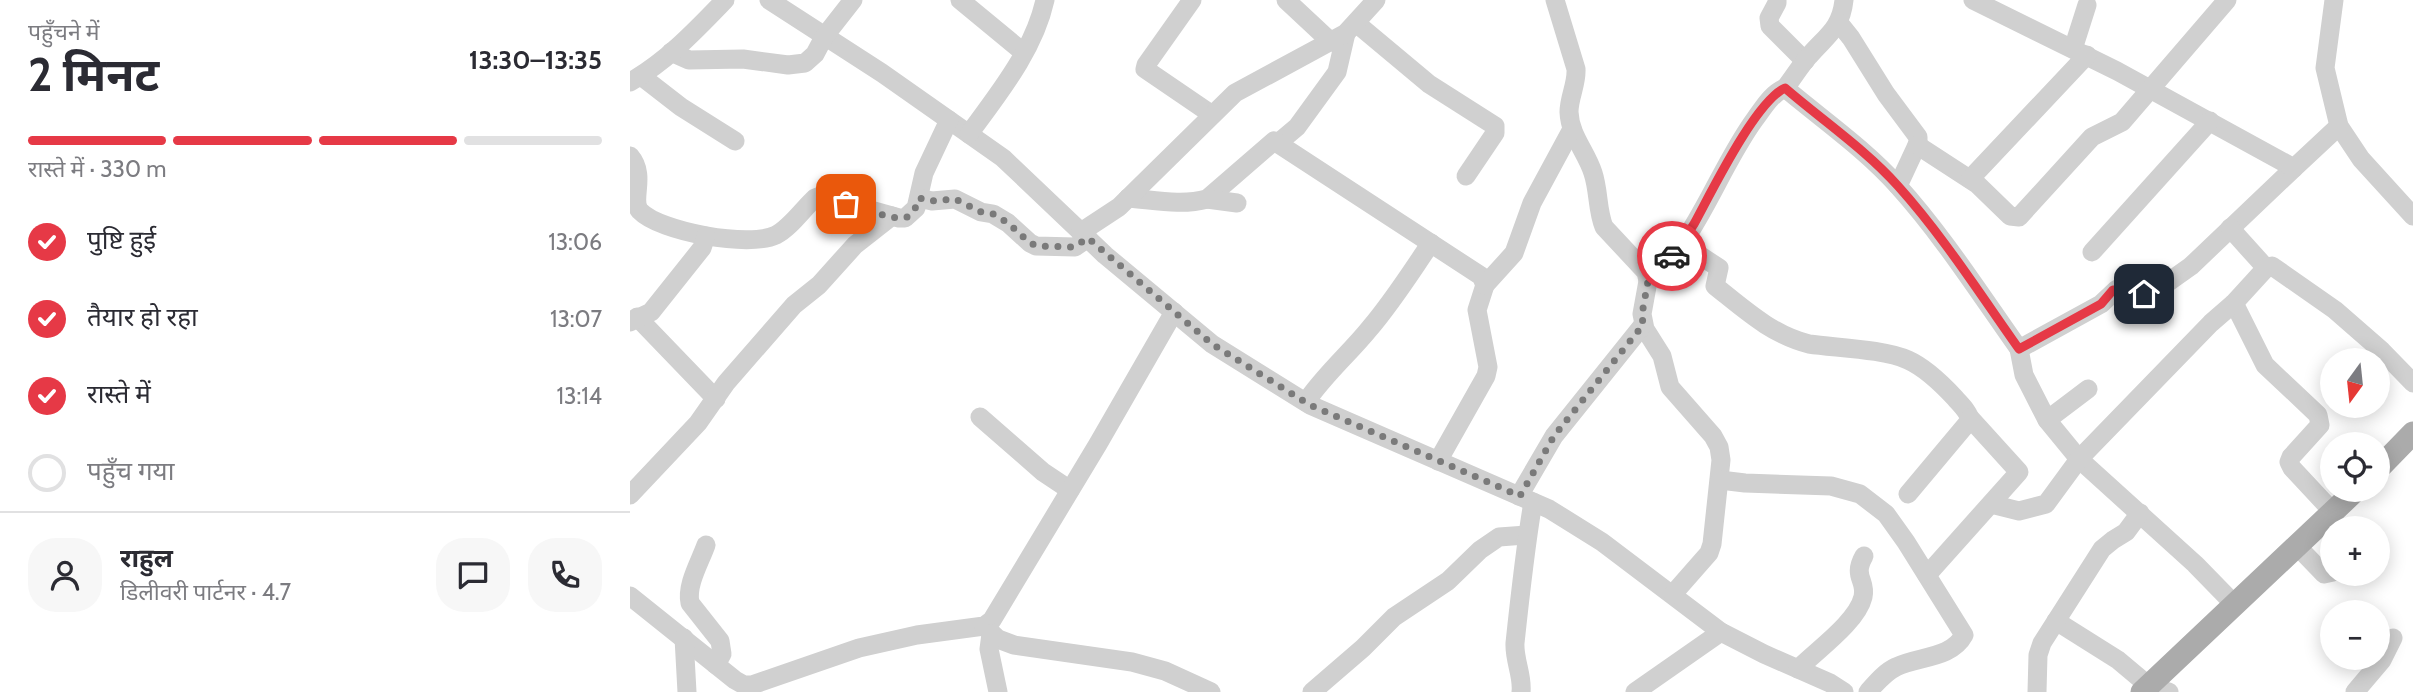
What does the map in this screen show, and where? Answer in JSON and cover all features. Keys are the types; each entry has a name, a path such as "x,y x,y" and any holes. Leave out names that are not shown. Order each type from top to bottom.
{"main road":[{"path":"2390,457 2413,433"},
{"path":"2153,690 2235,605 2343,502"}],"street":[{"path":"725,0 671,52 636,79 734,141"},
{"path":"769,0 882,73 1003,158 1084,235 1212,344 1306,402 1549,509 1602,542 1721,632 1830,682 1844,692"},
{"path":"671,52 689,60 743,59 788,65 811,59 824,37 853,0"},
{"path":"960,0 1023,52"},
{"path":"969,134 1010,76 1041,20 1045,0"},
{"path":"1192,0 1145,67 1211,114"},
{"path":"1286,0 1495,126 1495,133 1466,176"},
{"path":"919,198 932,201 955,199 981,212 993,214 1037,246 1074,247 1084,235 1128,198 1211,114 1249,84 1344,33 1376,0"},
{"path":"1555,0 1576,69 1577,80 1569,108 1572,129 1594,176 1599,213 1604,227 1646,272 1648,281 1642,314 1643,325 1662,356 1670,387 1719,446 1720,480 1712,544 1709,553 1673,594"},
{"path":"1777,0 1769,18 1770,26 1805,61"},
{"path":"1648,281 1667,264 1681,243 1748,129 1772,97 1785,88 1805,61 1834,31 1839,23 1844,0"},
{"path":"1917,145 1970,179 2010,216 2019,217 2092,137 2122,122 2227,0"},
{"path":"2334,0 2325,68 2339,126 2361,159 2413,216"},
{"path":"1984,2 2294,168"},
{"path":"1970,179 2072,48 2069,21 2082,3"},
{"path":"1839,23 1918,137 1898,186"},
{"path":"1278,143 1297,127 1337,72 1344,33"},
{"path":"1785,88 1878,166 1931,227 2019,349 2024,375 2047,420 2079,459 2140,513 2235,605"},
{"path":"630,156 636,162 639,172 633,202 638,210 660,223 706,236 752,240 776,235 820,196 892,216 905,218 911,215 916,208 924,173 949,120"},
{"path":"2092,252 2210,121"},
{"path":"2019,349 2101,304 2113,290 2153,293 2191,265 2339,126"},
{"path":"1438,461 1486,376 1488,359 1477,310 1485,285 1514,253 1532,203 1572,129"},
{"path":"1207,199 1270,142 1278,143 1481,276 1485,285"},
{"path":"1128,198 1180,202 1207,199 1237,203"},
{"path":"630,495 698,423 726,383 794,305 819,285 855,244 892,216"},
{"path":"2230,228 2266,268"},
{"path":"706,236 702,248 651,312 634,320 716,398"},
{"path":"1306,402 1323,377 1351,350 1382,313 1431,243"},
{"path":"1681,243 1717,266 1719,270 1715,286 1759,321 1797,341 1889,354 1908,360 1941,383 2019,472 1927,575"},
{"path":"1991,504 2019,511 2046,505 2079,459 2266,268 2276,268 2335,310 2382,351 2413,383"},
{"path":"2234,303 2265,365 2318,415 2320,425 2291,457 2290,462 2292,468 2333,512"},
{"path":"998,692 989,649 995,632 992,620 1174,312"},
{"path":"1521,692 1515,646 1519,535 1526,499 1554,436 1643,325"},
{"path":"2047,420 2088,388"},
{"path":"980,417 1042,472 1070,490"},
{"path":"1908,494 1970,418"},
{"path":"1720,480 1831,486 1860,494 1886,514 1964,632 1963,639 1941,654 1892,669 1868,692"},
{"path":"2037,692 2038,654 2042,643 2102,550 2126,532 2140,513"},
{"path":"1312,692 1394,617 1448,581 1489,544 1499,537 1519,535"},
{"path":"706,545 689,597 690,603 720,640 722,654 716,665"},
{"path":"2297,546 2320,570"},
{"path":"1798,669 1858,612 1864,592 1858,570 1864,555"},
{"path":"630,596 747,688 859,648 917,635 995,632 1033,649 1132,662 1166,671 1211,692"},
{"path":"2056,621 2118,660 2153,690"},
{"path":"1636,692 1721,632"},
{"path":"684,638 687,692"},
{"path":"2355,692 2382,660 2393,639"}],"way so far":[{"path":"846,204 905,218 916,208 919,198 932,201 955,199 1001,218 1037,246 1074,247 1088,238 1212,344 1310,405 1520,496 1554,436 1643,325 1642,314 1648,281 1662,270 1672,256"}],"route":[{"path":"1672,256 1692,227 1748,129 1772,97 1785,88 1898,186 2019,349 2101,304 2113,290 2144,294"}]}
